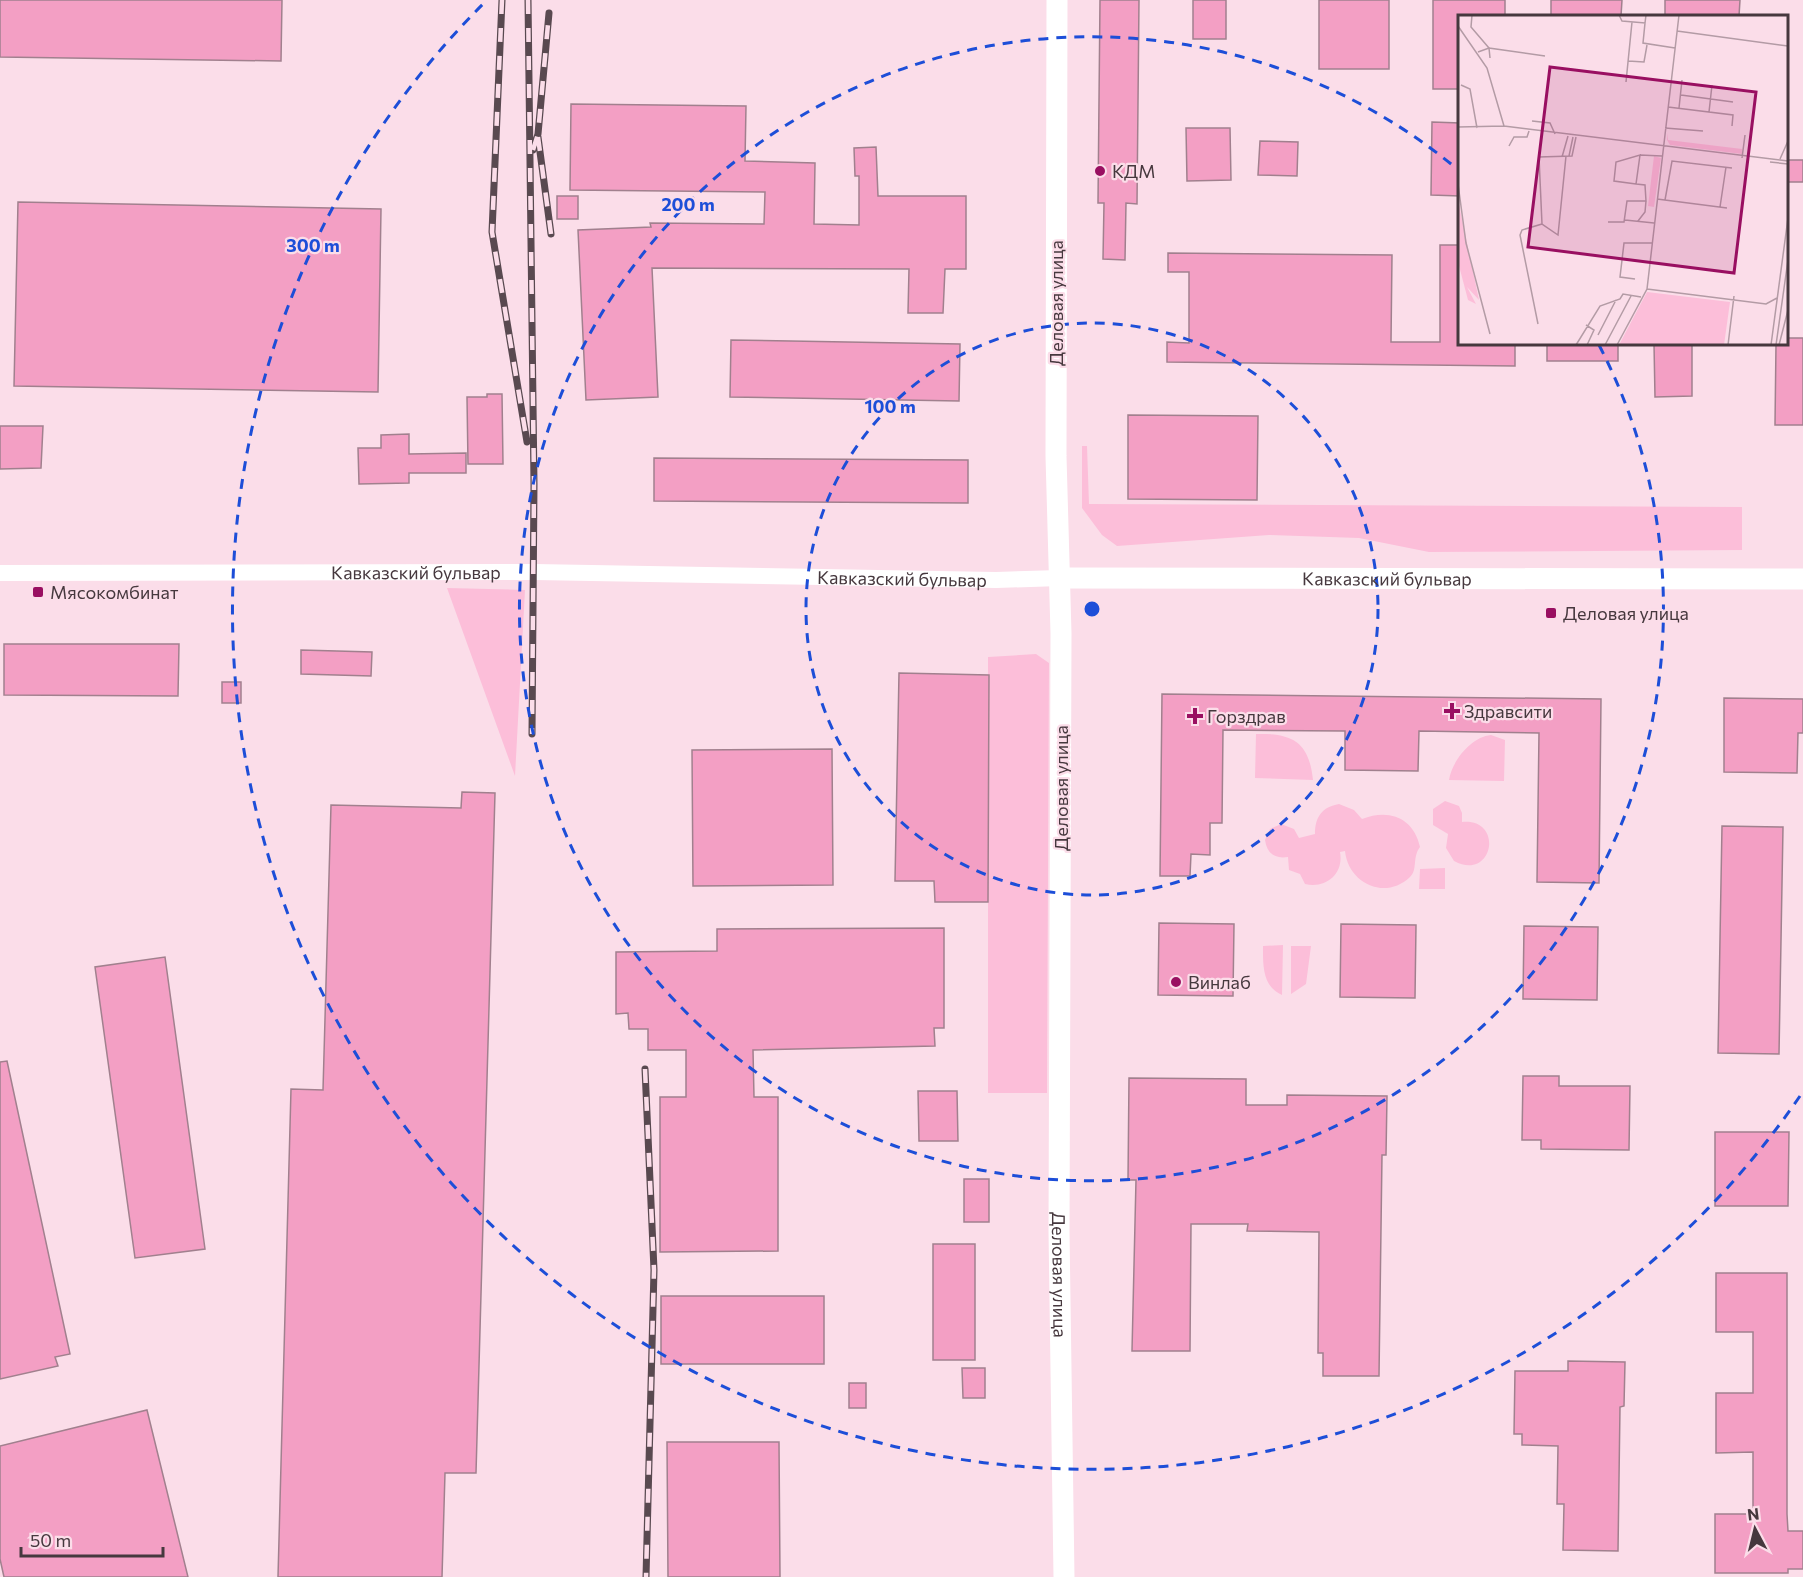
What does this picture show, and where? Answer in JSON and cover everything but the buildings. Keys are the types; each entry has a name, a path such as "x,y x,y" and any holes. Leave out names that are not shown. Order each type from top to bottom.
{"street":[{"name":"Деловая улица","path":"1057,0 1056,456 1060,578 1059,1231 1064,1577"},
{"name":"Кавказский бульвар","path":"0,573 534,572 996,580 1060,578 1803,579"}],"shaded area":[{"path":"1082,446 1087,446 1089,504 1742,507 1742,550 1429,552 1359,538 1269,535 1117,546 1102,535 1082,508"},
{"path":"447,588 525,590 515,776"},
{"path":"1036,654 1049,663 1047,1093 988,1093 988,657"},
{"path":"1256,734 1280,735 1297,742 1308,757 1313,780 1255,778"},
{"path":"1491,735 1505,740 1504,781 1449,780 1454,765 1464,751 1476,740"},
{"path":"1445,801 1459,806 1462,822 1476,823 1484,829 1489,838 1489,848 1485,857 1478,863 1467,865 1454,861 1446,848 1448,834 1433,825 1433,809"},
{"path":"1339,804 1354,810 1362,819 1391,815 1406,822 1417,837 1420,847 1416,855 1414,871 1410,877 1390,888 1369,885 1353,872 1345,851 1340,852 1339,867 1332,878 1320,884 1305,884 1300,874 1289,870 1288,857 1272,855 1265,840 1270,829 1281,824 1294,829 1299,838 1315,834 1316,823 1324,810"},
{"path":"1445,868 1445,889 1419,889 1420,869"},
{"path":"1283,945 1282,995 1275,991 1267,981 1263,946"},
{"path":"1291,946 1311,946 1306,984 1291,994"}],"railway":[{"path":"502,0 492,232 527,442"},
{"path":"528,0 534,484 532,734"},
{"path":"533,150 538,134 549,13"},
{"path":"538,137 551,234"},
{"path":"645,1069 654,1270 646,1577"}],"place":[{"name":"КДМ","path":"1100,171"},
{"name":"Мясокомбинат","path":"38,592"},
{"name":"Деловая улица","path":"1551,613"},
{"name":"Здравсити","path":"1452,711"},
{"name":"Горздрав","path":"1195,716"},
{"name":"Винлаб","path":"1176,982"}]}
